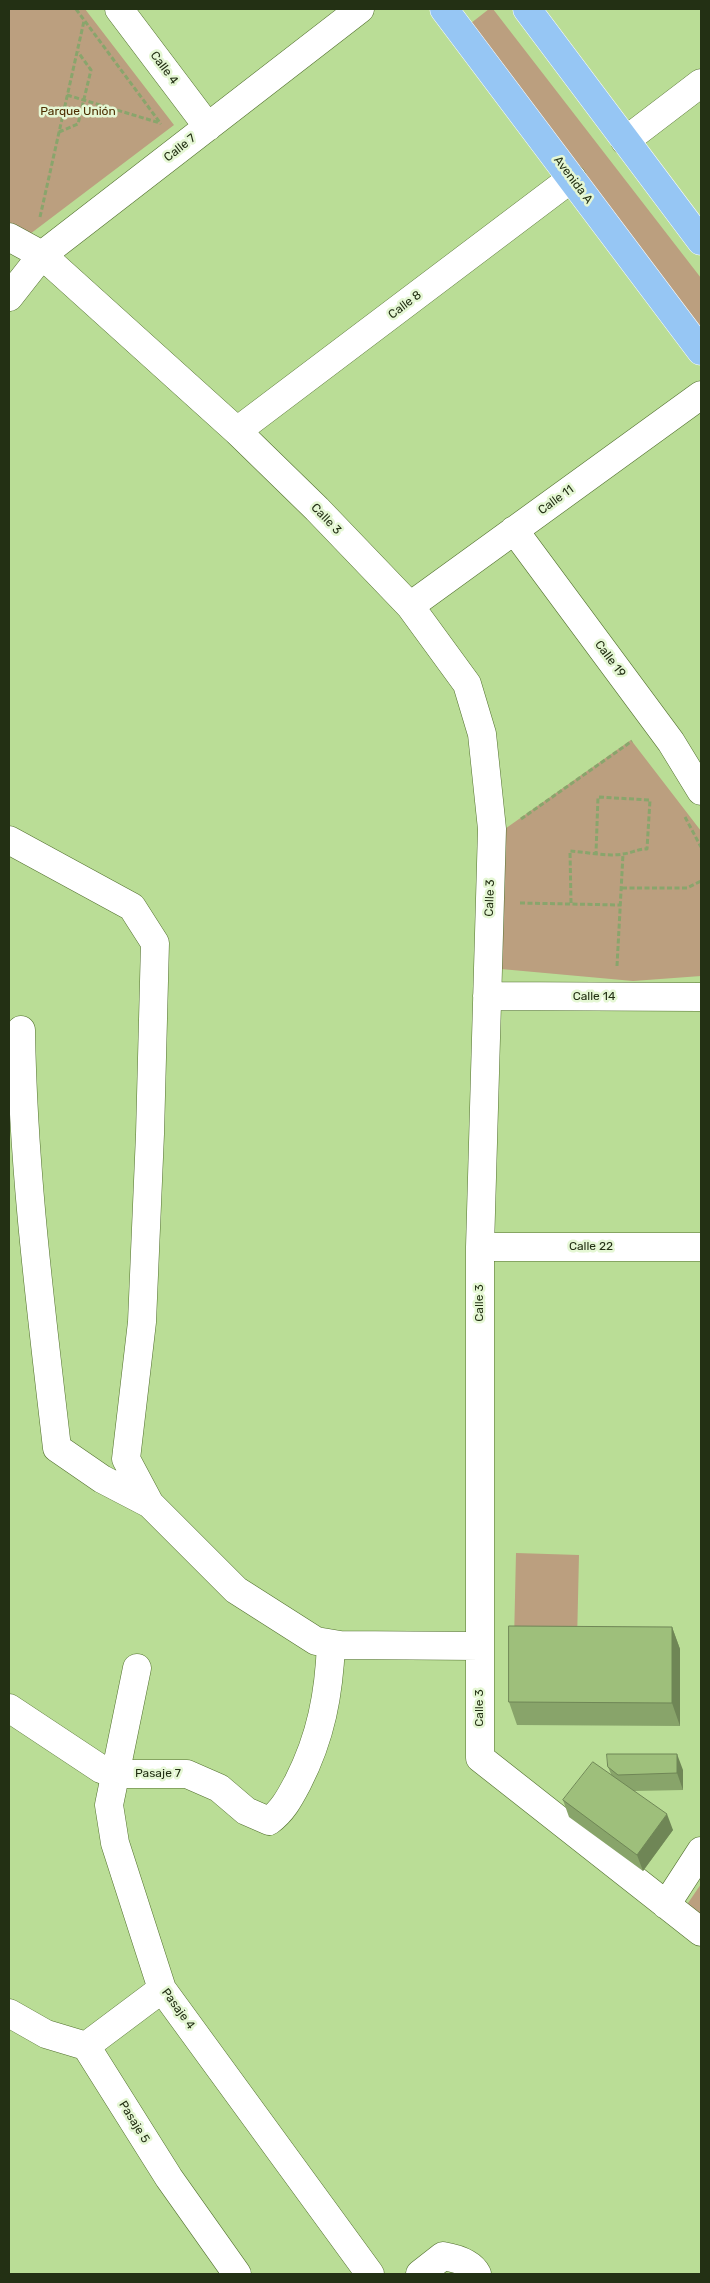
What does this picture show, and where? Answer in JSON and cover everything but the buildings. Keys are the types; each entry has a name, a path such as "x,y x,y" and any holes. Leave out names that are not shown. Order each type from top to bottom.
{"main road":[{"name":"Avenida A","path":"444,9 701,351"},
{"path":"527,9 701,241"}],"street":[{"name":"Calle 4","path":"119,9 208,127"},
{"name":"Calle 7","path":"9,297 42,255 360,9"},
{"path":"625,141 701,83"},
{"name":"Calle 8","path":"237,431 572,178"},
{"name":"Calle 3","path":"9,237 42,255 237,431 317,509 410,606 467,684 482,734 492,829 480,1247 480,1758 666,1905"},
{"name":"Calle 11","path":"410,606 701,395"},
{"name":"Calle 19","path":"514,530 671,742 701,791"},
{"path":"9,840 132,907 155,942 150,1134 142,1322 126,1459 150,1504 236,1590 316,1642 331,1644 480,1646"},
{"name":"Calle 14","path":"487,996 701,997"},
{"path":"21,1030 21,1071 35,1258 57,1448 102,1479 150,1504"},
{"name":"Calle 22","path":"480,1247 701,1247"},
{"name":"Pasaje 7","path":"9,1708 100,1769 114,1774 187,1774 218,1788 246,1811 269,1822 280,1814 311,1756 327,1696 331,1644"},
{"name":"Pasaje 4","path":"137,1668 108,1805 115,1843 162,1990 370,2274"},
{"path":"701,1851 666,1905 701,1932"},
{"path":"9,2013 46,2034 86,2046 162,1990"},
{"name":"Pasaje 5","path":"86,2046 169,2178 237,2274"},
{"path":"420,2274 442,2256 455,2258 474,2268 477,2274"}],"path":[{"path":"76,9 162,124"},
{"path":"47,214 40,220 84,20"},
{"path":"59,132 78,124 84,100 91,70 78,51"},
{"path":"68,95 162,124"},
{"path":"154,130 162,124"},
{"path":"519,820 630,742"},
{"path":"571,903 570,852 596,853 623,854 636,849 646,849 650,800 598,797 596,853"},
{"path":"623,854 617,970 624,970"},
{"path":"622,888 687,888 701,881"},
{"path":"514,903 620,905"}],"green space":[{"name":"Parque Unión","path":"9,9 85,9 174,125 30,234 9,222"},
{"path":"489,9 493,9 701,278 701,331 466,27"},
{"path":"631,740 701,831 701,976 633,981 501,969 502,831"},
{"path":"516,1553 579,1555 577,1642 514,1641"},
{"path":"701,1884 701,1918 686,1906"}]}
